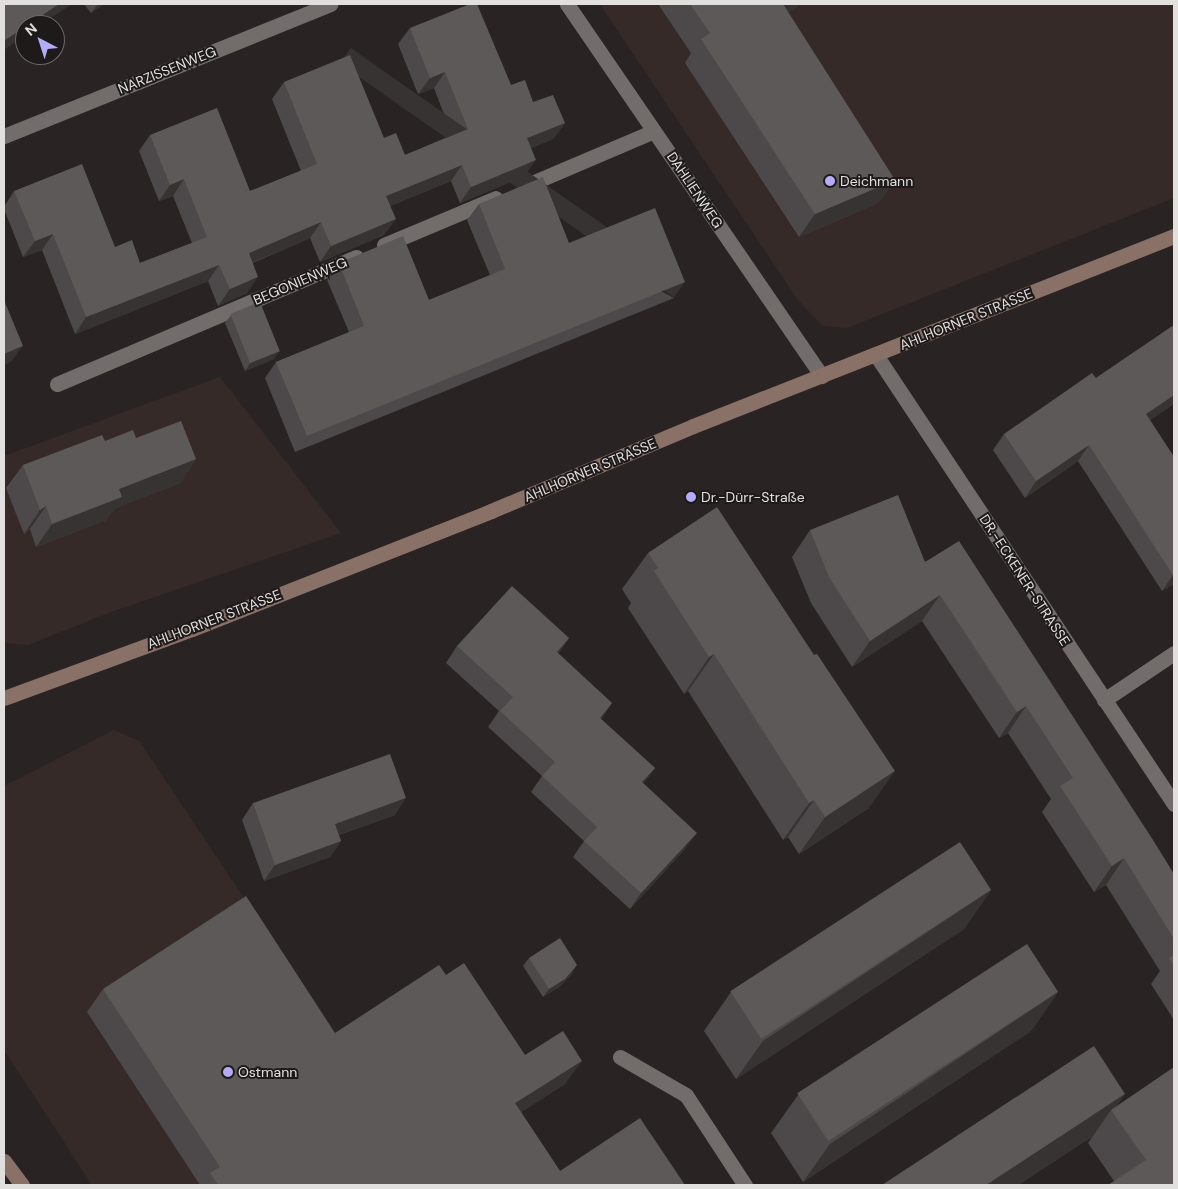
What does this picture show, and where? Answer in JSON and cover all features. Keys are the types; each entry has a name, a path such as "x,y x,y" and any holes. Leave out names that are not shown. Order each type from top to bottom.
{"street":[{"name":"NARZISSENWEG","path":"4,136 330,4"},
{"name":"DAHLIENWEG","path":"567,4 822,376"},
{"name":"BEGONIENWEG","path":"57,384 654,131"},
{"name":"AHLHORNER STRASSE","path":"4,698 192,629 491,511 692,426 1174,236"},
{"name":"DR.-ECKENER-STRASSE","path":"876,354 1174,804"},
{"path":"1104,700 1174,653"},
{"path":"620,1057 686,1095 745,1185"},
{"path":"7,1171 22,1185"}],"shaded area":[{"path":"600,4 1174,4 1174,198 847,328 823,326 798,300"},
{"path":"220,377 341,533 111,612 28,645 4,643 4,456"},
{"path":"114,730 139,741 435,1185 92,1185 4,1050 4,786"}],"building":[{"path":"4,4 59,4 43,15 15,15 15,34 4,41"},
{"path":"470,4 477,4 511,85 525,80 533,102 553,95 565,123 527,138 536,160 471,187 462,165 386,196 396,219 331,246 321,222 249,253 258,277 230,289 219,265 86,317 53,234 35,241 14,191 82,164 115,247 132,240 140,263 207,237 184,179 170,185 150,135 217,108 250,191 317,164 284,82 350,55 384,138 396,133 405,155 468,129 445,72 430,78 410,28"},
{"path":"690,4 783,4 895,180 815,214 701,39 710,33"},
{"path":"543,177 569,243 655,208 685,282 307,436 276,362 364,326 339,263 403,236 429,300 505,269 479,204"},
{"path":"4,300 23,346 4,354"},
{"path":"260,302 280,351 250,363 230,314"},
{"path":"1174,325 1174,395 1146,414 1174,457 1173,575 1089,445 1036,481 1004,434 1092,373 1096,378"},
{"path":"181,421 196,459 119,489 122,497 52,524 46,506 40,510 23,465 102,435 105,441 133,430 136,438"},
{"path":"898,495 925,562 959,541 1153,840 1174,874 1174,939 1124,858 1112,866 1060,786 1073,778 1026,706 1017,712 940,595 870,641 829,577 810,530"},
{"path":"717,507 814,655 817,654 895,771 825,817 814,800 809,803 714,654 709,657 654,571 658,568 648,553"},
{"path":"512,586 569,638 557,652 612,703 600,718 655,768 642,782 697,833 641,893 584,841 597,827 542,776 555,762 500,711 513,697 457,646"},
{"path":"390,754 406,798 335,824 341,841 275,865 253,803"},
{"path":"960,842 991,890 761,1039 730,991"},
{"path":"246,896 335,1033 439,965 446,975 464,963 525,1055 563,1031 582,1061 515,1103 560,1171 640,1118 685,1185 218,1185 210,1173 220,1167 103,989"},
{"path":"560,938 577,965 565,979 549,989 529,958"},
{"path":"1027,944 1058,992 828,1141 797,1093"},
{"path":"1174,955 1174,966 1169,958"},
{"path":"1094,1046 1125,1094 986,1185 882,1185"},
{"path":"1174,1067 1174,1185 1108,1185 1146,1160 1111,1110"}],"place":[{"name":"Deichmann","path":"830,181"},
{"name":"Dr.-Dürr-Straße","path":"691,497"},
{"name":"Ostmann","path":"228,1072"}]}
